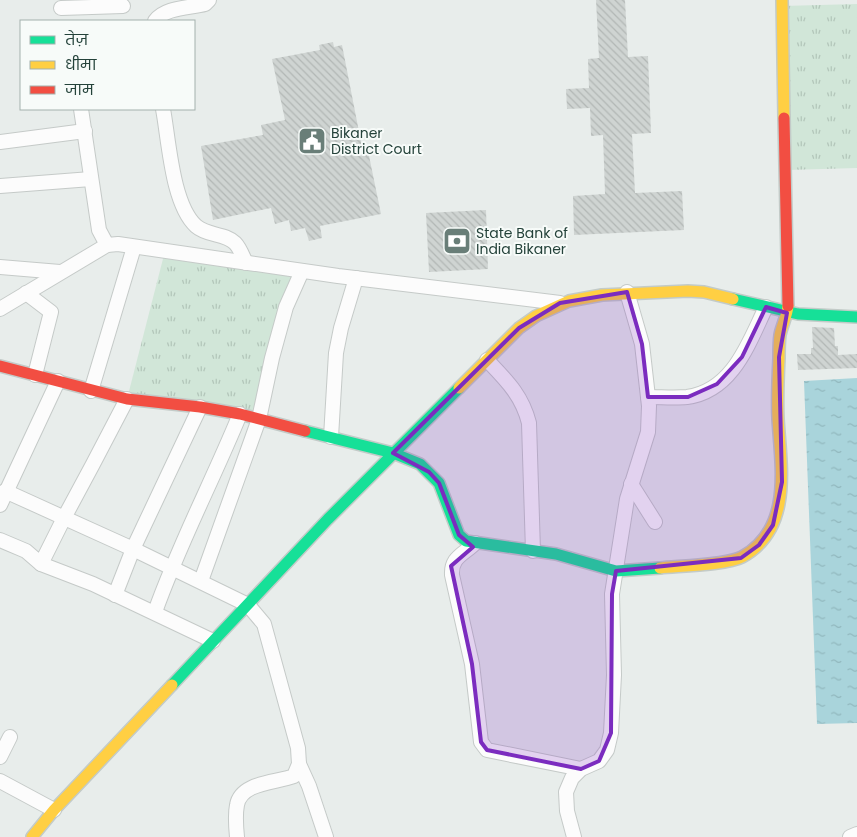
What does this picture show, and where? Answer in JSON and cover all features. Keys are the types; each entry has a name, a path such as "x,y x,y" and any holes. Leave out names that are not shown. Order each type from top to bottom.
{"street":[{"path":"156,20 158,16 169,11 205,4 209,0"},
{"path":"0,366 126,399 200,406 240,414 393,453 420,464 439,483 459,535 466,541 556,554 616,571 717,563 741,558 758,545 772,525 780,503 782,482 778,416 779,357 780,336 787,313 782,0"},
{"path":"61,10 123,6"},
{"path":"81,110 99,230 107,245"},
{"path":"164,110 175,181 181,203 187,215 197,227 235,243 246,263"},
{"path":"0,142 85,132"},
{"path":"0,186 91,179"},
{"path":"0,309 107,245 560,303"},
{"path":"91,391 134,247"},
{"path":"0,267 60,272"},
{"path":"201,581 258,418 286,307 302,271"},
{"path":"331,437 336,353 341,328 356,278"},
{"path":"26,292 51,312 35,375"},
{"path":"574,837 567,811 566,792 572,778 582,769 600,761 607,750 611,733 614,675 612,594 631,484 648,432 648,397 642,344 626,292"},
{"path":"32,837 54,810 328,519 519,328 538,314 560,303 598,294 702,292 738,299 787,313 815,317 857,317"},
{"path":"648,397 688,396 701,393 717,384 732,371 742,357 766,307"},
{"path":"487,360 514,389 526,410 529,423 533,551"},
{"path":"0,505 58,381"},
{"path":"41,564 126,399"},
{"path":"116,595 133,549 200,406"},
{"path":"154,612 171,567 223,456 240,414"},
{"path":"631,484 655,522"},
{"path":"5,491 133,549 248,605 264,624 298,748 299,764 309,786 326,837"},
{"path":"0,540 26,551 41,564 93,584 154,612 182,628 213,641"},
{"path":"475,543 455,559 451,566 472,664 481,742 487,750 582,769"},
{"path":"0,757 10,737"},
{"path":"237,837 237,803 242,793 266,783 294,776 299,764"},
{"path":"0,781 54,810"},
{"path":"320,818 320,837"},
{"path":"850,837 857,834"}],"highlighted area":[{"path":"627,292 642,344 648,397 688,397 717,384 742,357 766,307 787,313 779,357 782,482 773,525 759,545 741,558 616,571 612,594 611,733 599,761 581,769 487,750 481,742 472,664 451,566 473,547 459,535 439,483 429,472 393,453 519,328 560,303"}],"green space":[{"path":"857,4 857,168 788,170 782,6"},
{"path":"165,251 302,271 259,419 127,399"}],"water":[{"path":"857,378 857,723 817,724 804,381"}],"building":[{"path":"596,0 625,0 628,57 648,56 651,133 632,134 635,193 682,191 684,230 574,235 573,196 605,194 603,135 591,136 590,108 567,109 566,89 589,88 588,59 599,58"},
{"name":"Bikaner District Court","path":"333,42 334,47 342,45 362,147 367,146 381,214 320,226 322,238 309,241 305,228 291,231 289,220 275,224 271,208 213,220 201,146 263,135 261,125 285,120 272,59 320,50 319,45"},
{"name":"State Bank of India Bikaner","path":"486,210 488,269 429,272 426,213"},
{"path":"812,327 834,328 835,346 838,346 838,355 857,354 857,368 798,370 797,354 811,354 811,348 813,348"}],"traffic: fast":[{"path":"733,299 798,314 857,317"},
{"path":"172,685 328,519 459,388"},
{"path":"305,431 393,453 420,464 439,483 459,535 466,541 556,554 616,571 660,568"}],"traffic: slow":[{"path":"782,0 784,118"},
{"path":"459,388 519,328 536,316 569,301 602,295 688,291 704,292 733,299"},
{"path":"660,568 735,560 758,545 770,530 777,514 780,496 779,346 788,306"},
{"path":"32,837 54,810 172,685"}],"traffic: jam":[{"path":"784,118 788,306"},
{"path":"0,366 127,399 200,407 240,414 305,431"}],"place":[{"name":"Bikaner District Court","path":"312,141"},
{"name":"State Bank of India Bikaner","path":"457,241"}]}
